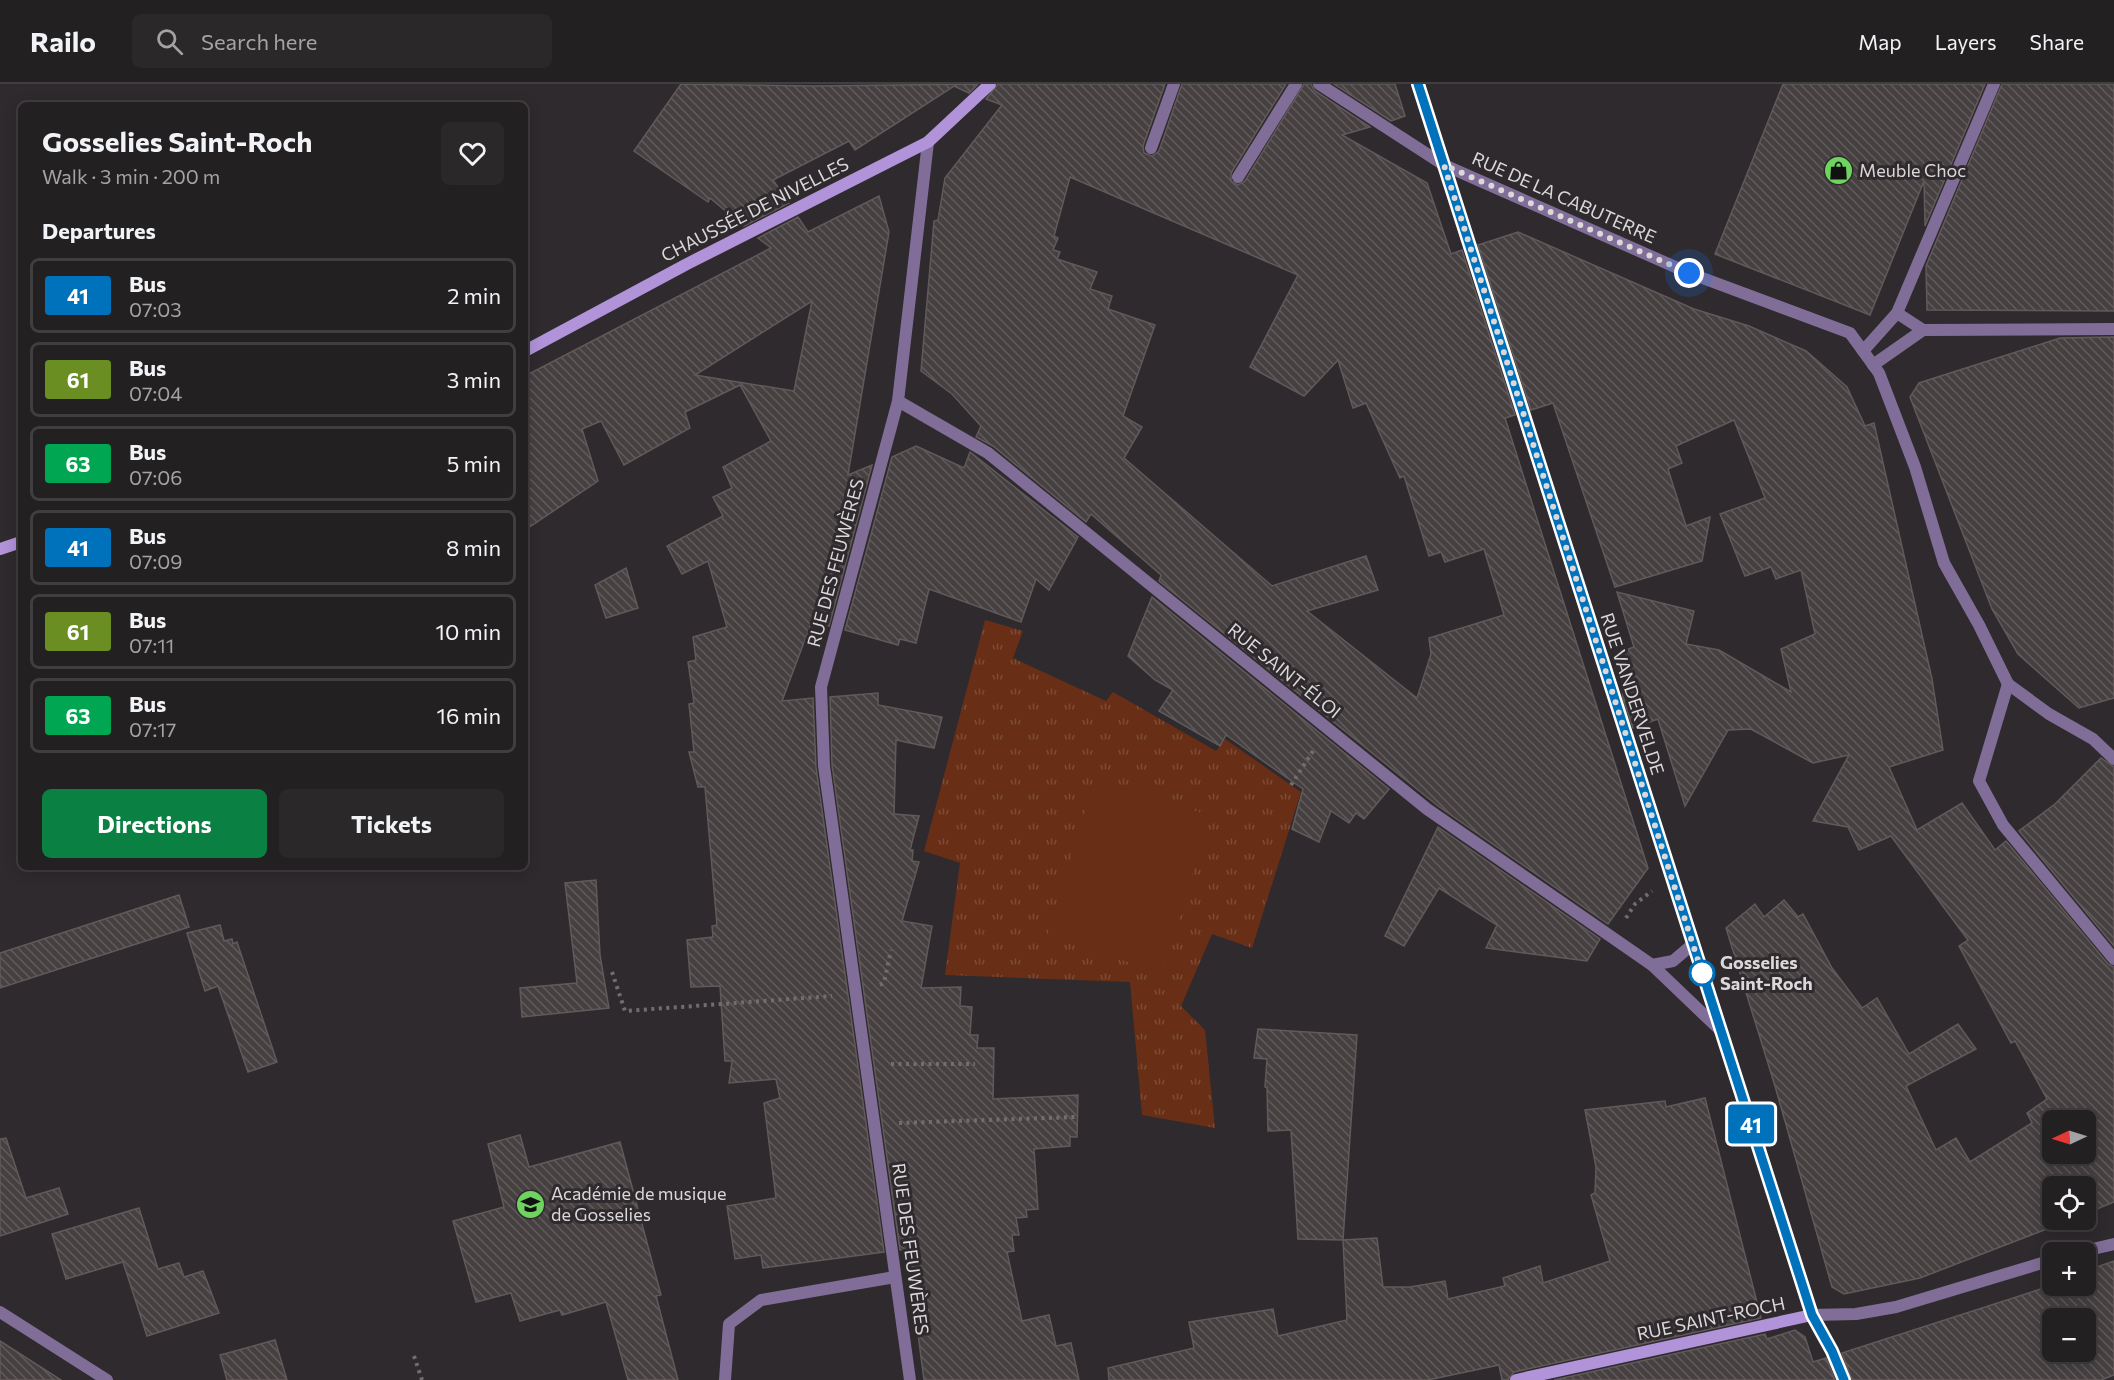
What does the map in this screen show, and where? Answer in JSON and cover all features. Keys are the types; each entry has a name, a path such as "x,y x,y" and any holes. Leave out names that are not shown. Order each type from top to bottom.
{"main road":[{"name":"CHAUSSÉE DE NIVELLES","path":"528,349 687,264 928,142 990,84"},
{"name":"RUE VANDERVELDE","path":"1418,84 1812,1315 1832,1351 1844,1380"},
{"path":"0,549 18,543"},
{"name":"RUE SAINT-ROCH","path":"1516,1380 1812,1315"}],"street":[{"path":"1151,148 1174,84"},
{"path":"1238,177 1296,84"},
{"name":"RUE DE LA CABUTERRE","path":"1319,84 1444,165 1689,273 1850,333 1879,373 1915,467 1944,563 2008,684"},
{"path":"1863,351 1898,312 1994,84"},
{"name":"RUE DES FEUWÈRES","path":"910,1380 824,766 821,687 898,401 928,142"},
{"path":"1898,312 1923,330"},
{"path":"1873,365 1923,330 2114,329"},
{"name":"RUE SAINT-ÉLOI","path":"898,401 988,453 1427,809 1652,965 1720,1030"},
{"path":"2114,759 2093,739 2049,714 2008,684 1979,781 2002,825 2114,959"},
{"path":"1652,965 1672,961 1693,944"},
{"path":"2096,1248 2114,1244"},
{"name":"RUE SAINT-ROCH","path":"1812,1315 1856,1314 1896,1307 2042,1263"},
{"path":"726,1380 729,1324 762,1300 895,1276"},
{"path":"0,1312 107,1380"}],"path":[{"path":"1291,785 1327,730"},
{"path":"1613,939 1635,904 1671,876"},
{"path":"612,972 625,1011 856,994"},
{"path":"866,1064 975,1064"},
{"path":"874,1124 1076,1117"},
{"path":"414,1356 422,1380"}],"green space":[{"path":"985,620 1023,631 1013,658 1106,701 1113,692 1216,751 1225,739 1301,792 1252,948 1212,934 1181,1006 1205,1030 1215,1128 1142,1115 1130,982 945,975 960,863 924,851"},
{"path":"1095,778 1211,816 1161,972 1047,937"}],"building":[{"path":"681,84 814,86 978,84 969,93 954,86 855,150 849,141 773,180 789,203 744,226 710,198 708,202 634,151"},
{"path":"998,84 1165,84 1143,146 1144,153 1152,156 1159,151 1182,84 1286,84 1231,173 1231,181 1238,185 1245,181 1304,84 1311,84 1315,91 1370,127 1342,135 1427,183 1451,254 1462,250 1515,415 1505,418 1648,868 1608,924 1438,806 1159,581 1161,575 1091,514 1086,522 993,446 976,437 981,426 952,394 921,371 934,221 938,220 945,178 1002,105 986,99","holes":["1070,177 1298,275 1250,367 1304,396 1338,360 1353,408 1366,403 1400,478 1404,476 1429,556 1441,552 1445,562 1484,549 1504,615 1429,638 1431,654 1417,698 1307,611 1378,590 1366,556 1272,586 1124,458 1142,427 1123,416 1155,325 1108,309 1112,296 1090,289 1097,272 1057,259 1060,252 1053,250 1058,238 1054,236"]},
{"path":"1334,84 1395,84 1405,116 1391,121"},
{"name":"Meuble Choc","path":"1783,84 1985,84 1925,226 1924,181 1870,315 1715,254"},
{"path":"2002,84 2114,84 2114,311 1927,310 1926,266"},
{"path":"879,196 889,232 848,475 872,465 829,626 812,621 782,701 813,698 816,767 884,1252 763,1268 761,1255 735,1259 727,1206 776,1198 764,1103 780,1098 776,1079 729,1083 732,1061 725,1061 720,986 691,987 687,940 713,937 712,926 717,925 705,787 698,787 689,752 694,752 689,704 694,703 688,662 696,660 693,637 727,627 708,561 682,574 667,546 723,516 713,497 732,488 723,467 771,441 740,385 685,412 690,428 624,465 601,421 582,429 598,481 528,528 528,374 771,248 758,238 798,217 808,232","holes":["812,301 794,391 695,375"]},
{"path":"1518,232 1694,309 1749,326 1806,351 1847,387 1865,426 1874,423 1932,679 1943,750 1889,767 1917,830 1962,803 1995,850 2006,841 2108,964 2114,967 2114,1202 2096,1209 2096,1176 2042,1176 2042,1230 2044,1230 1920,1278 1844,1294 1832,1287 1775,1086 1726,928 1755,904 1764,917 1784,900 1798,917 1803,914 1832,968 1862,1008 1877,998 1909,1054 1958,1024 1976,1049 1906,1086 1936,1150 1956,1138 1970,1162 2032,1123 2027,1113 2047,1099 2015,1041 2011,1043 1959,946 1968,940 1891,836 1859,850 1848,827 1813,821 1849,755 1813,763 1751,729 1728,730 1685,806 1658,719 1633,728 1623,698 1620,652 1634,647 1617,592 1694,611 1686,644 1719,650 1791,692 1781,649 1815,634 1801,570 1776,579 1771,567 1745,576 1720,514 1765,498 1734,420 1676,446 1682,463 1668,469 1686,526 1710,517 1702,561 1615,587 1553,403 1531,410 1478,245"},
{"path":"2114,337 2114,698 2079,708 2018,654 1992,609 1910,397 1919,383 2060,338"},
{"path":"916,446 964,468 970,452 1078,537 1049,590 1036,579 1021,622 929,589 916,643 900,639 898,645 845,630 892,457"},
{"path":"626,568 638,608 606,618 595,585"},
{"path":"1152,597 1389,789 1364,819 1356,813 1349,823 1331,811 1319,842 1292,829 1303,789 1226,735 1220,746 1159,711 1173,690 1155,680 1128,656"},
{"path":"878,693 878,705 942,717 934,748 896,740 894,814 919,816 910,850 913,850 912,861 919,862 902,921 932,926 921,988 961,987 960,1006 972,1007 970,1035 978,1035 977,1048 994,1048 993,1099 1078,1095 1077,1137 1070,1137 1070,1146 1034,1149 1038,1209 1026,1210 1027,1217 1016,1218 1019,1235 1012,1235 1014,1251 1007,1252 1022,1321 1049,1315 1056,1346 1071,1343 1079,1380 924,1380 906,1249 900,1250 832,765 830,697"},
{"path":"2101,758 2114,767 2114,946 2019,831 2055,804"},
{"path":"1438,827 1600,939 1587,961 1486,948 1497,925 1439,888 1404,946 1385,936"},
{"path":"596,880 600,955 609,1008 522,1017 520,988 577,983 565,883"},
{"path":"179,895 189,927 0,988 0,953"},
{"path":"220,925 224,941 232,939 233,944 237,942 277,1062 248,1072 218,986 205,991 187,933"},
{"path":"1258,1029 1357,1035 1343,1240 1298,1239 1291,1130 1268,1131 1267,1087 1265,1087 1267,1059 1254,1058"},
{"path":"1705,1098 1761,1318 1514,1372 1508,1380 1502,1380 1499,1365 1428,1380 1109,1380 1108,1368 1194,1348 1189,1322 1273,1309 1278,1336 1347,1320 1343,1240 1377,1238 1383,1287 1410,1287 1445,1281 1448,1299 1505,1286 1503,1278 1540,1266 1543,1283 1610,1261 1591,1195 1595,1193 1596,1167 1585,1110 1665,1101 1666,1107"},
{"path":"520,1135 529,1167 620,1142 661,1295 656,1296 678,1380 628,1380 606,1302 562,1315 560,1310 520,1321 511,1293 476,1302 453,1221 504,1207 488,1144"},
{"path":"6,1138 26,1198 59,1188 68,1214 0,1236 0,1139"},
{"path":"139,1208 158,1269 179,1263 184,1277 203,1271 219,1313 147,1336 123,1262 66,1279 52,1234"},
{"path":"2114,1261 2114,1375 2101,1380 1852,1380 1842,1353 2042,1289 2042,1296 2096,1296 2096,1267"},
{"path":"1795,1330 1805,1337 1813,1362 1826,1358 1835,1380 1554,1380 1765,1334 1767,1339"},
{"path":"275,1340 287,1380 227,1380 220,1355"},
{"path":"0,1341 61,1380 0,1380"}],"bus line":[{"name":"41","path":"1418,84 1812,1315 1832,1351 1844,1380"}],"place":[{"name":"Meuble Choc","path":"1838,171"},
{"name":"Gosselies Saint-Roch","path":"1702,973"},
{"name":"Académie de musique de Gosselies","path":"530,1204"}],"route":[{"path":"1689,273 1444,165 1702,973"}]}
